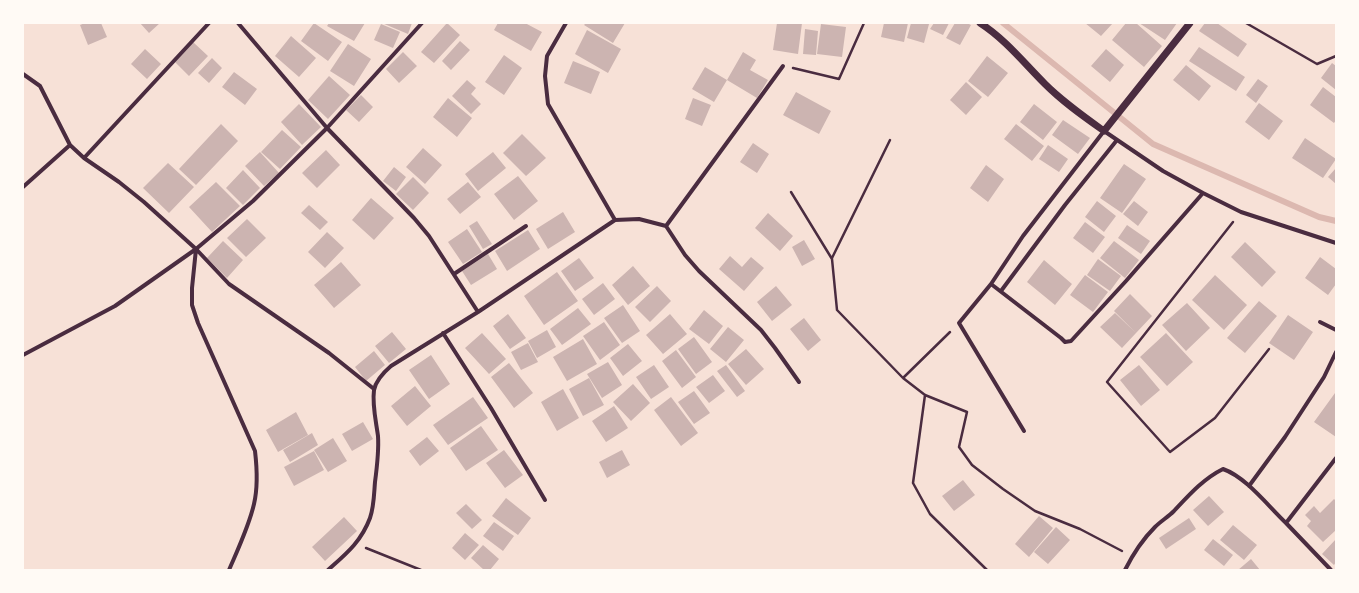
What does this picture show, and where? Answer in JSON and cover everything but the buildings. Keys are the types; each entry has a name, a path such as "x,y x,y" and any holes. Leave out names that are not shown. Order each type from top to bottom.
{"street":[{"path":"84,158 209,23"},
{"path":"238,23 327,128 414,218 429,236 478,312"},
{"path":"23,355 115,306 196,249 253,201 327,128 422,23"},
{"path":"566,23 547,56 545,76 548,104 615,220"},
{"path":"980,23 1006,44 1067,104 1163,171 1241,212 1336,243"},
{"path":"1024,431 959,323 991,284 1023,236 1190,23"},
{"path":"666,226 783,66"},
{"path":"23,74 40,86 70,145 84,158 119,182 144,202 196,249 229,284 329,353 374,389"},
{"path":"1001,291 1065,205 1117,140"},
{"path":"23,187 70,145"},
{"path":"991,284 1065,342 1071,341 1203,193"},
{"path":"328,570 357,544 370,518 374,500 378,457 374,389 383,373 391,366 478,312 615,220 639,219 666,226 685,255 699,271 761,330 799,382"},
{"path":"454,274 526,226"},
{"path":"196,249 192,288 192,305 198,323 255,452 257,471 254,503 240,545 229,570"},
{"path":"1320,322 1336,330"},
{"path":"443,333 491,408 545,500"},
{"path":"1249,486 1285,437 1324,377 1336,352"},
{"path":"1286,523 1336,458"},
{"path":"1126,570 1132,556 1155,527 1203,482 1213,474 1223,469 1233,472 1249,486 1331,570"}],"path":[{"path":"783,66 839,79 864,23"},
{"path":"1246,23 1317,64 1336,56"},
{"path":"832,259 890,140"},
{"path":"791,192 832,259 837,310 903,378 925,395 967,412 959,447 972,465 1003,490 1035,511 1080,530 1132,556"},
{"path":"1241,212 1107,382 1170,452 1215,418 1269,349"},
{"path":"903,378 959,323"},
{"path":"925,395 913,483 930,514 987,570"},
{"path":"357,544 421,570"}],"waterway":[{"path":"1003,23 1153,144 1319,217 1336,221"}]}
